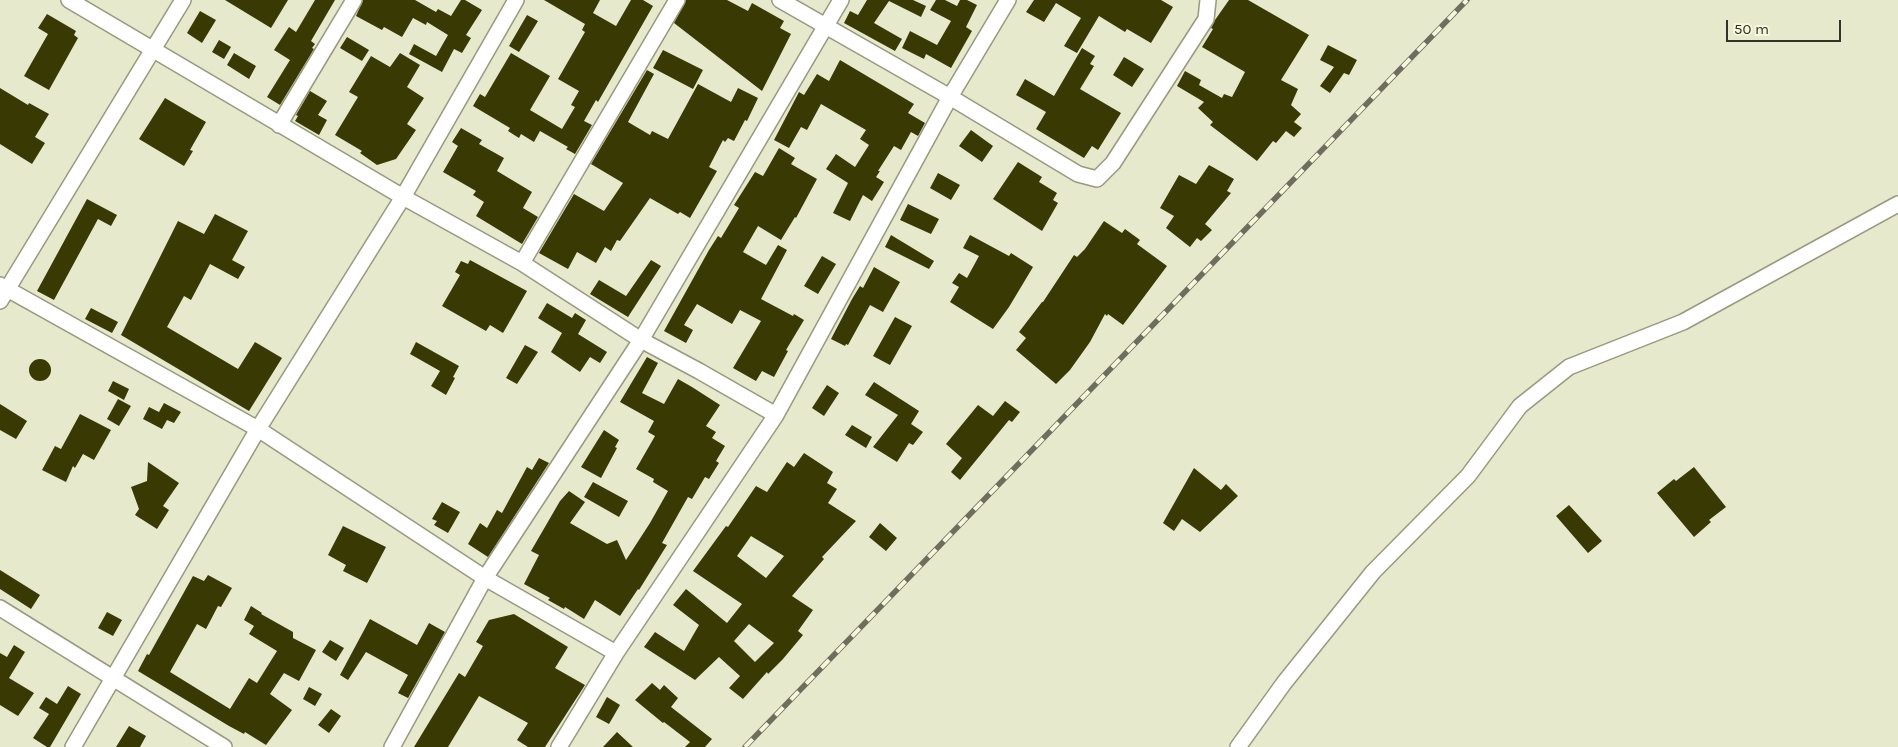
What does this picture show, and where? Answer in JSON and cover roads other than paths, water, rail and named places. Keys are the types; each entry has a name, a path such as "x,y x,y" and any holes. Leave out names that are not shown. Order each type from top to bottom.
{"street":[{"path":"70,0 279,125 522,263 641,340 776,415"},
{"path":"183,0 2,291 258,429 485,578 616,653"},
{"path":"279,125 354,0"},
{"path":"73,747 258,429 403,197 516,0"},
{"path":"522,263 677,0"},
{"path":"780,0 950,97 1078,174 1097,178 1113,163 1206,19 1208,0"},
{"path":"392,747 485,578 641,340 841,0"},
{"path":"559,747 616,653 776,415 950,97 1008,0"},
{"path":"1238,747 1284,683 1373,572 1468,476 1520,406 1569,367 1683,322 1898,204"},
{"path":"0,608 224,747"}],"railway":[{"path":"745,747 1467,0"}]}
